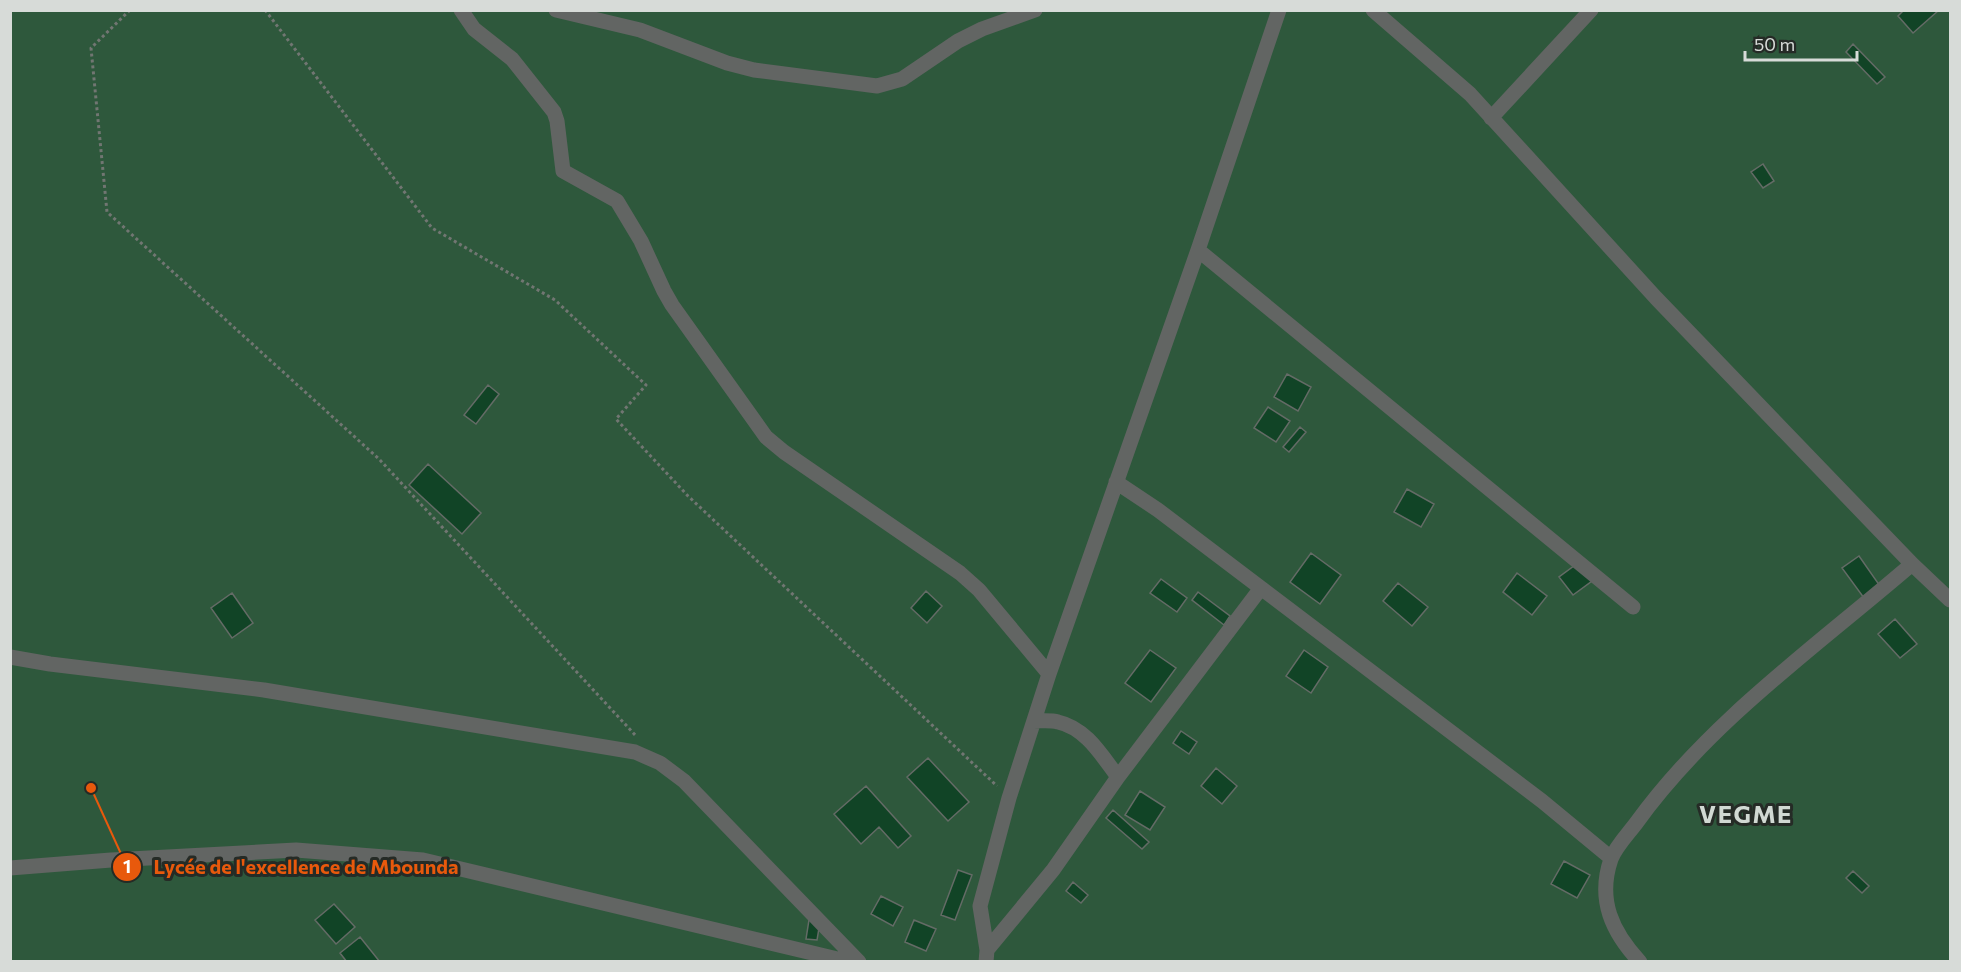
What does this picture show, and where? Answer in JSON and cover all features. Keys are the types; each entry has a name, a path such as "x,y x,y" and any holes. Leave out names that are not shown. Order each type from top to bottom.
{"street":[{"path":"461,10 474,29 512,59 554,112 563,171 617,201 641,242 668,298 766,437 784,452 960,573 979,590 1050,674"},
{"path":"556,10 640,30 727,63 754,70 878,86 902,80 958,41 982,29 1035,10"},
{"path":"987,956 980,906 1009,798 1280,10"},
{"path":"1372,10 1470,94 1656,298 1912,564 1950,600"},
{"path":"1491,118 1591,10"},
{"path":"1198,250 1633,607"},
{"path":"1116,482 1158,510 1542,801 1611,858"},
{"path":"1640,962 1625,946 1606,905 1605,890 1611,858 1652,802 1737,712 1912,564"},
{"path":"987,956 1053,870 1118,777 1261,588"},
{"path":"10,657 264,690 635,752 660,763 684,781 859,962"},
{"path":"1034,721 1057,721 1072,726 1084,734 1118,777"},
{"path":"10,868 296,850 423,860 850,962"}],"path":[{"path":"130,10 91,48 107,212 379,459 660,763"},
{"path":"265,10 432,228 555,300 646,385 616,419 688,496 1009,798"}],"green space":[{"path":"11,11 1950,11 1950,961 11,961"}],"building":[{"path":"1904,10 1939,10 1913,33 1898,16"},
{"path":"1853,44 1885,77 1877,84 1846,52"},
{"path":"1763,164 1774,181 1763,188 1751,172"},
{"path":"1287,374 1311,387 1298,411 1274,397"},
{"path":"488,385 499,394 476,424 464,415"},
{"path":"1268,407 1290,421 1276,442 1254,428"},
{"path":"1300,427 1306,432 1289,452 1283,447"},
{"path":"428,464 481,513 462,534 409,485"},
{"path":"1407,489 1434,504 1421,527 1394,512"},
{"path":"1311,553 1341,575 1320,604 1290,582"},
{"path":"1859,556 1880,586 1864,598 1842,568"},
{"path":"1578,563 1592,581 1573,595 1559,577"},
{"path":"1517,573 1547,596 1532,615 1503,592"},
{"path":"1161,579 1187,598 1177,612 1150,593"},
{"path":"1398,583 1428,607 1412,626 1383,601"},
{"path":"926,591 942,606 927,623 911,608"},
{"path":"1198,592 1230,616 1224,625 1192,600"},
{"path":"232,593 253,623 232,638 211,608"},
{"path":"1895,619 1917,644 1900,658 1878,634"},
{"path":"1150,650 1176,668 1151,702 1125,683"},
{"path":"1304,650 1328,667 1311,693 1286,676"},
{"path":"1181,731 1197,742 1189,754 1173,743"},
{"path":"928,758 969,802 948,821 907,777"},
{"path":"1216,768 1237,786 1222,804 1201,786"},
{"path":"866,786 911,836 898,848 879,827 861,844 834,814"},
{"path":"1140,791 1165,807 1150,830 1125,815"},
{"path":"1113,810 1149,842 1142,849 1106,818"},
{"path":"1564,861 1590,875 1577,898 1551,884"},
{"path":"958,870 972,875 955,920 941,915"},
{"path":"1853,871 1869,886 1862,893 1846,878"},
{"path":"1073,882 1088,895 1081,903 1066,891"},
{"path":"881,896 903,907 893,926 871,914"},
{"path":"334,904 355,927 336,944 315,920"},
{"path":"809,920 820,922 817,940 806,939"},
{"path":"914,920 936,929 926,951 905,942"},
{"path":"360,937 380,962 347,962 340,953"}],"place":[{"name":"Lycée de l'excellence de Mbounda","path":"91,788"}],"district":[{"name":"VEGME","path":"1746,815"}]}
